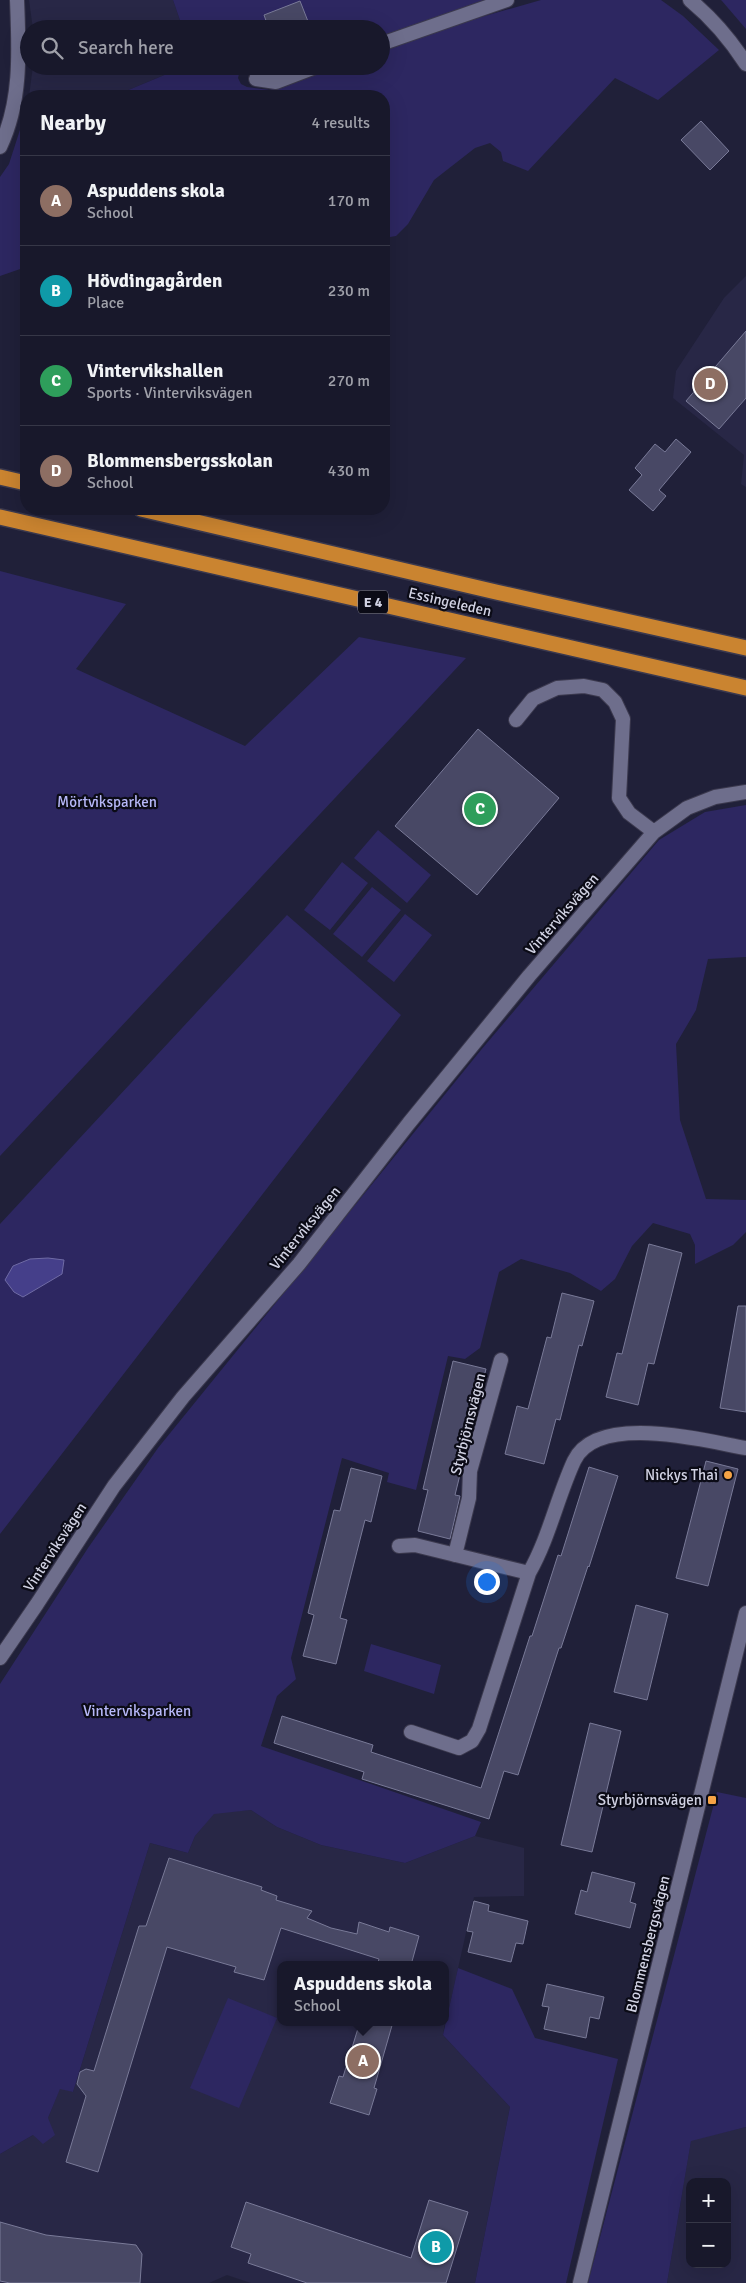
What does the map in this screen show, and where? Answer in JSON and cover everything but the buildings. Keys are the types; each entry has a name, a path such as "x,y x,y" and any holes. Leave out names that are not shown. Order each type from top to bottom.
{"highway":[{"path":"0,477 20,482"},
{"name":"Essingeleden","path":"167,515 746,648"},
{"name":"Essingeleden","path":"0,516 746,688"}],"street":[{"path":"0,147 14,110 19,55 17,0"},
{"path":"390,41 507,0"},
{"path":"690,0 712,18 730,38 746,64"},
{"path":"256,78 276,82 294,75"},
{"path":"516,720 533,699 557,688 584,686 603,690 615,702 622,719 619,798 629,813 654,832"},
{"name":"Vinterviksvägen","path":"0,1658 114,1486 182,1397 298,1264 409,1123 523,984 654,832 687,808 715,797 746,792"},
{"name":"Styrbjörnsvägen","path":"455,1555 469,1498 470,1471 501,1360"},
{"path":"411,1732 459,1748 472,1741 479,1729 529,1573 540,1555 575,1458 590,1442 604,1436 619,1433 651,1434 746,1448"},
{"path":"399,1546 415,1545 529,1573"},
{"name":"Blommensbergsvägen","path":"580,2283 746,1613"}],"shaded area":[{"path":"29,0 173,0 180,20 32,20"},
{"path":"32,75 164,75 128,90 30,90"},
{"path":"746,276 746,487 741,484 744,455 673,398 676,371 724,298"},
{"path":"48,1258 64,1260 62,1274 23,1297 14,1292 5,1280 13,1266 30,1259"},
{"path":"251,1810 277,1827 321,1845 405,1863 475,1836 524,1848 524,1896 474,1897 449,2009 449,1961 277,1961 277,2026 444,2026 443,2035 510,2107 475,2283 251,2283 227,2275 209,2283 0,2283 0,2154 33,2135 48,2118 60,2088 73,2092 150,1843 188,1853 195,1836 214,1813"},
{"path":"746,2127 746,2283 667,2283 691,2140"}],"green space":[{"path":"173,0 493,0 390,34 390,20 180,20"},
{"path":"541,0 661,0 683,16 719,50 658,100 615,78 528,171 503,161 501,152 490,143 475,148 434,180 408,224 396,236 390,237 390,90 270,90 310,75 390,75 390,47 450,26"},
{"path":"746,0 746,29 722,1"},
{"path":"164,75 239,75 241,84 247,87 270,90 128,90"},
{"path":"20,130 20,269 0,276 0,177 9,164"},
{"name":"Mörtviksparken","path":"0,571 126,604 76,669 245,746 359,637 466,658 0,1156"},
{"name":"Vinterviksparken","path":"746,805 746,957 708,959 696,1010 676,1044 680,1120 706,1199 746,1200 746,1232 733,1245 695,1264 695,1245 690,1234 653,1223 632,1246 615,1279 601,1291 570,1273 521,1259 499,1272 480,1348 465,1359 448,1356 416,1490 387,1482 389,1473 342,1458 291,1658 296,1679 277,1696 261,1746 481,1822 475,1836 405,1863 321,1845 277,1827 251,1810 214,1814 195,1836 188,1853 150,1843 73,2092 60,2089 48,2118 55,2135 43,2144 33,2135 0,2154 0,1684 88,1548 158,1448 481,1050 659,840 705,812"},
{"path":"378,830 431,875 407,903 354,858"},
{"path":"342,862 368,883 330,930 304,910"},
{"path":"372,887 401,910 362,957 333,934"},
{"path":"405,914 432,935 394,982 367,961"},
{"path":"287,915 401,1015 0,1534 0,1224"},
{"path":"371,1644 441,1665 434,1694 364,1671"},
{"path":"717,1792 746,1798 746,2127 691,2141 667,2283 588,2283"},
{"path":"458,1968 512,1989 535,2038 618,2059 566,2283 475,2283 510,2107 443,2035 445,2026 449,2026 449,2008"},
{"path":"228,1998 277,2018 239,2108 190,2088"}],"place":[{"name":"Blommensbergsskolan","path":"710,384"},
{"name":"Vintervikshallen","path":"480,809"},
{"name":"Nickys Thai","path":"728,1475"},
{"name":"Styrbjörnsvägen","path":"712,1800"},
{"name":"Aspuddens skola","path":"363,2061"},
{"name":"Hövdingagården","path":"436,2247"}]}
